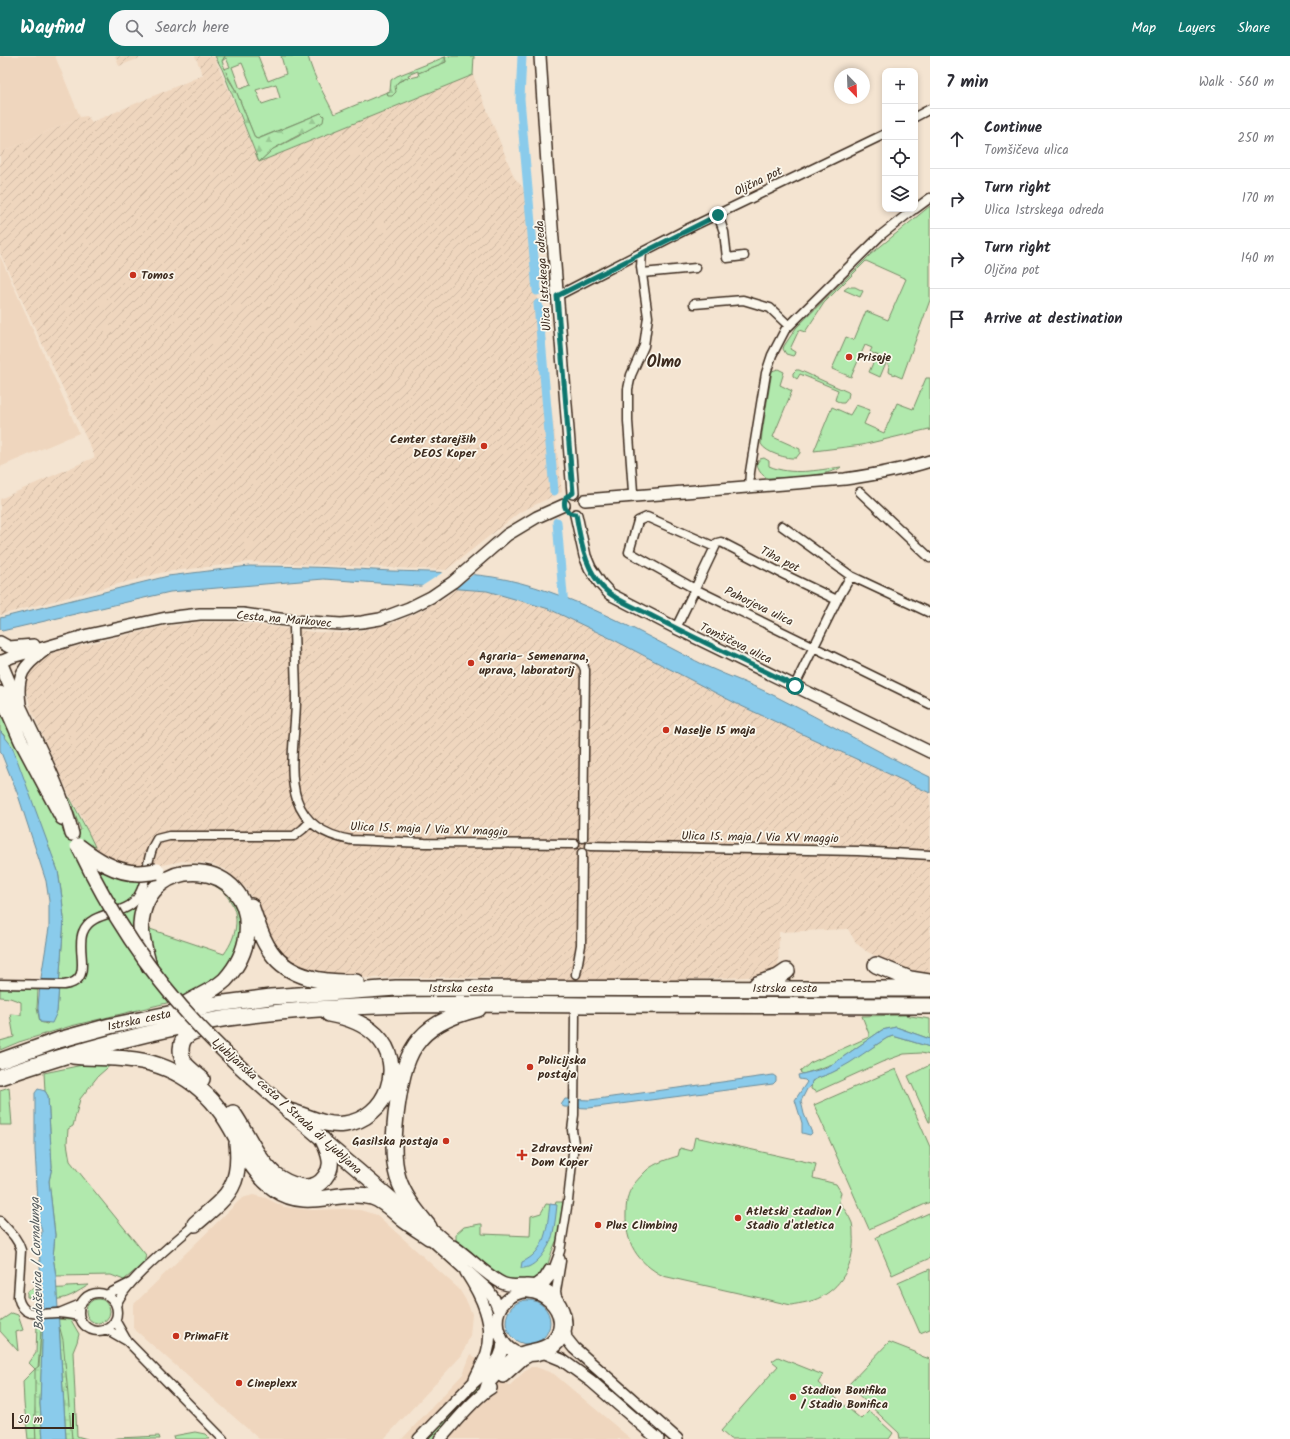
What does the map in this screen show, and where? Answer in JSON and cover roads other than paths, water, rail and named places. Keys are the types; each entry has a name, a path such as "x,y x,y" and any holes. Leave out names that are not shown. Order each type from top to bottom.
{"highway":[{"path":"75,840 96,859 115,869 133,873 199,872 220,878 237,893 244,905 247,917 246,938 243,951 236,965 230,974 213,989 182,1006 175,1012"},
{"path":"156,873 196,866 216,870 231,879 245,893 263,937 272,953 281,963 301,976 326,981 374,982 387,984 396,988"},
{"path":"149,966 142,935 141,923 144,909 156,888 156,873"},
{"path":"876,965 910,979 930,983"},
{"path":"740,988 774,978 787,971"},
{"name":"Istrska cesta","path":"0,1060 59,1040 110,1026 175,1012 271,997 396,988 930,989"},
{"path":"429,1232 407,1198 398,1179 396,1167 395,1126 404,1068 414,1047 425,1034 435,1026 450,1017 496,1004"},
{"name":"Istrska cesta","path":"0,1077 66,1054 144,1034 228,1018 312,1010 396,1005 496,1004 930,1006"},
{"path":"873,1006 885,1013 907,1013 930,1016"},
{"path":"289,1111 321,1123 334,1124 356,1122 376,1109 385,1097 390,1086 390,1061 386,1048 377,1035 364,1025 348,1018 312,1010"},
{"path":"228,1018 217,1025 186,1036 181,1048 181,1054 187,1066 212,1088 226,1104 265,1164 284,1181 306,1188 313,1187 324,1179 328,1173 330,1158 322,1140"},
{"path":"66,1054 89,1058 140,1060 161,1066 184,1076 200,1089 222,1112 253,1166 265,1181 275,1189 285,1195 299,1199 314,1200 356,1195 373,1198 383,1202 404,1219 429,1232"},
{"path":"195,1224 225,1196 235,1182 239,1159 237,1140"}],"main road":[{"name":"Ljubljanska cesta / Strada di Ljubljana","path":"0,662 10,711"},
{"name":"Ljubljanska cesta / Strada di Ljubljana","path":"0,693 10,711 28,754 75,840 91,873 108,903 149,966 198,1025 238,1066 429,1232"}],"street":[{"name":"Ulica Istrskega odreda","path":"540,56 573,493"},
{"path":"918,115 930,109"},
{"name":"Oljčna pot","path":"557,296 783,182 882,135"},
{"path":"918,207 930,198"},
{"path":"749,487 766,373 777,345 785,330 881,235 911,212"},
{"path":"718,215 724,232 727,258 744,256"},
{"path":"633,492 628,421 628,389 631,375 644,346 648,317 642,273 642,252"},
{"path":"642,273 696,268"},
{"path":"694,304 743,300 770,308 789,326"},
{"path":"585,500 749,487 872,475 928,465"},
{"path":"860,492 930,558"},
{"path":"573,493 581,495 585,500 584,510 576,514 570,514 565,509 564,505 566,497 573,493"},
{"name":"Cesta na Markovec","path":"0,662 52,645 130,625 166,618 200,614 242,614 294,621 341,624 362,622 394,614 431,597 453,582 507,535 545,512 564,505"},
{"name":"Tomšičeva ulica","path":"576,514 585,556 590,568 600,583 610,594 676,628 930,752"},
{"name":"Pahorjeva ulica","path":"715,547 647,517 638,521 629,552 695,588 930,704"},
{"path":"782,526 851,576 930,613"},
{"name":"Tiha pot","path":"715,547 717,543 721,542 837,600"},
{"path":"676,628 715,547"},
{"path":"795,686 813,646 851,576"},
{"name":"Ulica 15. maja / Via XV maggio","path":"294,621 296,700 292,774 297,802 301,811 310,822 322,831 344,839 357,841 575,844"},
{"path":"0,642 9,647 26,645 52,645"},
{"path":"10,711 25,666 52,645"},
{"path":"572,657 579,660 583,664 585,670 583,838"},
{"path":"0,984 72,984 79,977 82,967 81,937 85,927 91,922 125,908 134,902 144,886 156,873 153,845 157,839 163,837 294,836 303,830 310,822"},
{"path":"583,838 589,841 590,846 587,851 582,853 577,850 575,844 578,839 583,838"},
{"name":"Ulica 15. maja / Via XV maggio","path":"590,846 858,851 930,855"},
{"path":"576,974 581,945 582,853"},
{"path":"529,1356 511,1350 503,1341 497,1324 499,1311 505,1301 514,1294 525,1292 545,1284 550,1278 559,1254 568,1201 574,1143 572,1130 574,1110 575,1013"},
{"path":"0,1221 20,1244 18,1297 20,1304 27,1312 33,1314 58,1313 79,1316"},
{"path":"106,1295 132,1281 195,1224"},
{"name":"Ljubljanska cesta / Strada di Ljubljana","path":"429,1232 453,1246 461,1256 492,1283 506,1292 514,1294"},
{"name":"Ljubljanska cesta / Strada di Ljubljana","path":"429,1232 466,1272 488,1290 499,1311"},
{"path":"453,1246 501,1282 510,1286 545,1289 557,1298"},
{"path":"440,1439 485,1391 492,1388 523,1359 529,1356 545,1353 552,1349 561,1335 564,1313 557,1298 556,1291 561,1261 559,1254"},
{"path":"466,1272 479,1293 489,1322 488,1351 473,1383"},
{"path":"116,1306 132,1281"},
{"path":"536,1288 551,1302 555,1308 561,1335"},
{"path":"58,1313 80,1304 85,1298 92,1294 99,1293 112,1299 116,1306 117,1314 115,1320 106,1329 92,1330 84,1325 79,1316 80,1304"},
{"path":"115,1320 127,1341 223,1439"},
{"path":"106,1329 127,1341"},
{"path":"485,1391 487,1385 518,1353 537,1349 547,1344 556,1336 561,1335 566,1338 574,1348 606,1377 677,1439"},
{"path":"419,1439 499,1358 503,1341"},
{"path":"545,1353 562,1360 590,1381 658,1439"}],"water":[{"path":"249,566 320,567 468,574 493,577 549,591 604,614 708,667 775,696 930,777 930,793 737,704 614,640 549,609 487,591 324,579 170,592 2,631 0,629 0,618 168,576"},
{"path":"0,731 12,746 58,871 64,919 57,1012 52,1023 40,1022 38,1008 40,984 49,928 49,901 46,881 18,795 0,750"},
{"path":"896,1027 930,1039 930,1047 893,1036 887,1038 834,1072 812,1081 811,1086 807,1089 801,1101 804,1114 812,1133 810,1135 802,1133 802,1123 795,1100 807,1082 799,1079 798,1075 822,1069 833,1064 882,1030"},
{"path":"773,1075 776,1077 776,1081 773,1084 589,1108 564,1107 561,1105 565,1099 590,1100"},
{"path":"38,1089 45,1091 48,1096 52,1167 49,1181 55,1235 53,1257 56,1276 66,1439 43,1439 40,1404 43,1314 39,1243 42,1232 39,1221 35,1150 35,1093"},
{"path":"550,1204 557,1205 552,1238 546,1250 537,1261 526,1268 521,1268 522,1262 530,1258 541,1245 548,1221"},
{"path":"528,1300 540,1304 546,1310 550,1322 546,1334 540,1340 528,1344 516,1340 510,1334 506,1322 510,1310 516,1304"}],"waterway":[{"path":"522,56 520,99 537,291"},
{"path":"538,304 554,491"},
{"path":"557,522 564,607"}],"place":[{"name":"Tomos","path":"133,275"},
{"name":"Prisoje","path":"849,357"},
{"name":"Center starejših DEOS Koper","path":"484,446"},
{"name":"Agraria- Semenarna, uprava, laboratorij","path":"471,663"},
{"name":"Naselje 15 maja","path":"666,730"},
{"name":"Policijska postaja","path":"530,1067"},
{"name":"Gasilska postaja","path":"446,1141"},
{"name":"Zdravstveni Dom Koper","path":"522,1155"},
{"name":"Atletski stadion / Stadio d'atletica","path":"738,1218"},
{"name":"Plus Climbing","path":"598,1225"},
{"name":"PrimaFit","path":"176,1336"},
{"name":"Cineplexx","path":"239,1383"},
{"name":"Stadion Bonifika / Stadio Bonifica","path":"793,1397"}],"district":[{"name":"Olmo","path":"664,361"}],"water label":[{"name":"Badaševica / Cornalunga","path":"36,1264"}]}
